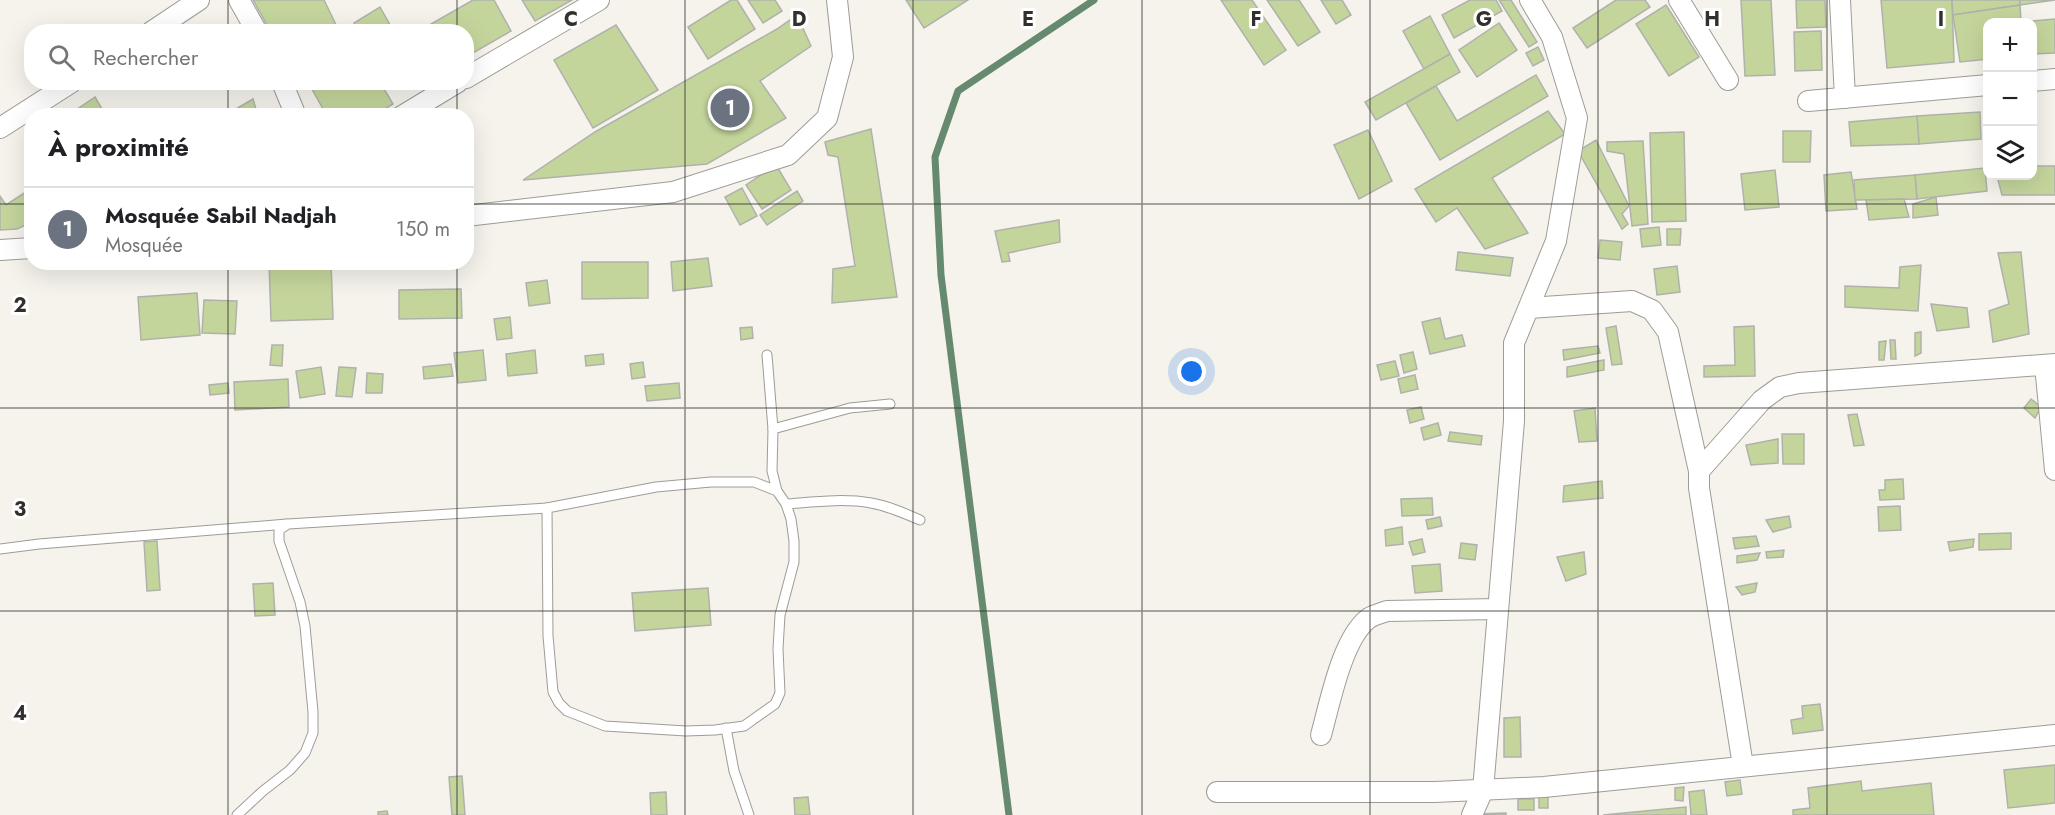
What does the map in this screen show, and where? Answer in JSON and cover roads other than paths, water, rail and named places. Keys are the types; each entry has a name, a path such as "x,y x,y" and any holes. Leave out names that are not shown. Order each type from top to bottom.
{"street":[{"path":"163,24 199,0"},
{"path":"239,0 252,24"},
{"path":"474,73 599,0"},
{"path":"474,215 673,192 788,155 827,118 843,57 837,0"},
{"path":"1472,815 1483,790 1514,421 1514,343 1556,242 1577,118 1552,37 1530,0"},
{"path":"1679,0 1728,80"},
{"path":"1840,0 1845,98"},
{"path":"2037,81 2055,79"},
{"path":"1808,101 1983,85"},
{"path":"31,108 59,90"},
{"path":"285,90 293,108"},
{"path":"415,108 445,90"},
{"path":"0,128 24,113"},
{"path":"0,250 24,248"},
{"path":"1529,308 1632,301 1652,310 1668,332 1699,471 1699,488 1743,766"},
{"path":"1699,471 1762,400 1779,387 1810,382 2050,364 2055,470"},
{"path":"1321,735 1347,646 1359,627 1371,617 1387,611 1498,609"},
{"path":"1217,792 1435,792 1544,786 2055,735"}],"lane":[{"path":"547,508 548,636 554,692 559,703 567,711 605,726 686,731 744,726 754,720 775,704 780,693 778,649 780,615 794,562 791,519 786,504 777,491 772,471 773,429 767,356"},
{"path":"773,429 850,408 890,404"},
{"path":"0,549 288,524 547,508 656,488 711,482 754,482 777,491"},
{"path":"786,504 870,502 920,520"},
{"path":"237,815 290,770 305,753 313,733 305,626 300,602 279,541 279,530 288,524"},
{"path":"726,728 734,771 749,815"}],"waterway":[{"path":"1009,815 941,275 935,157 958,91 1094,0"}],"place":[{"name":"Mosquée Sabil Nadjah","path":"730,108"}]}
